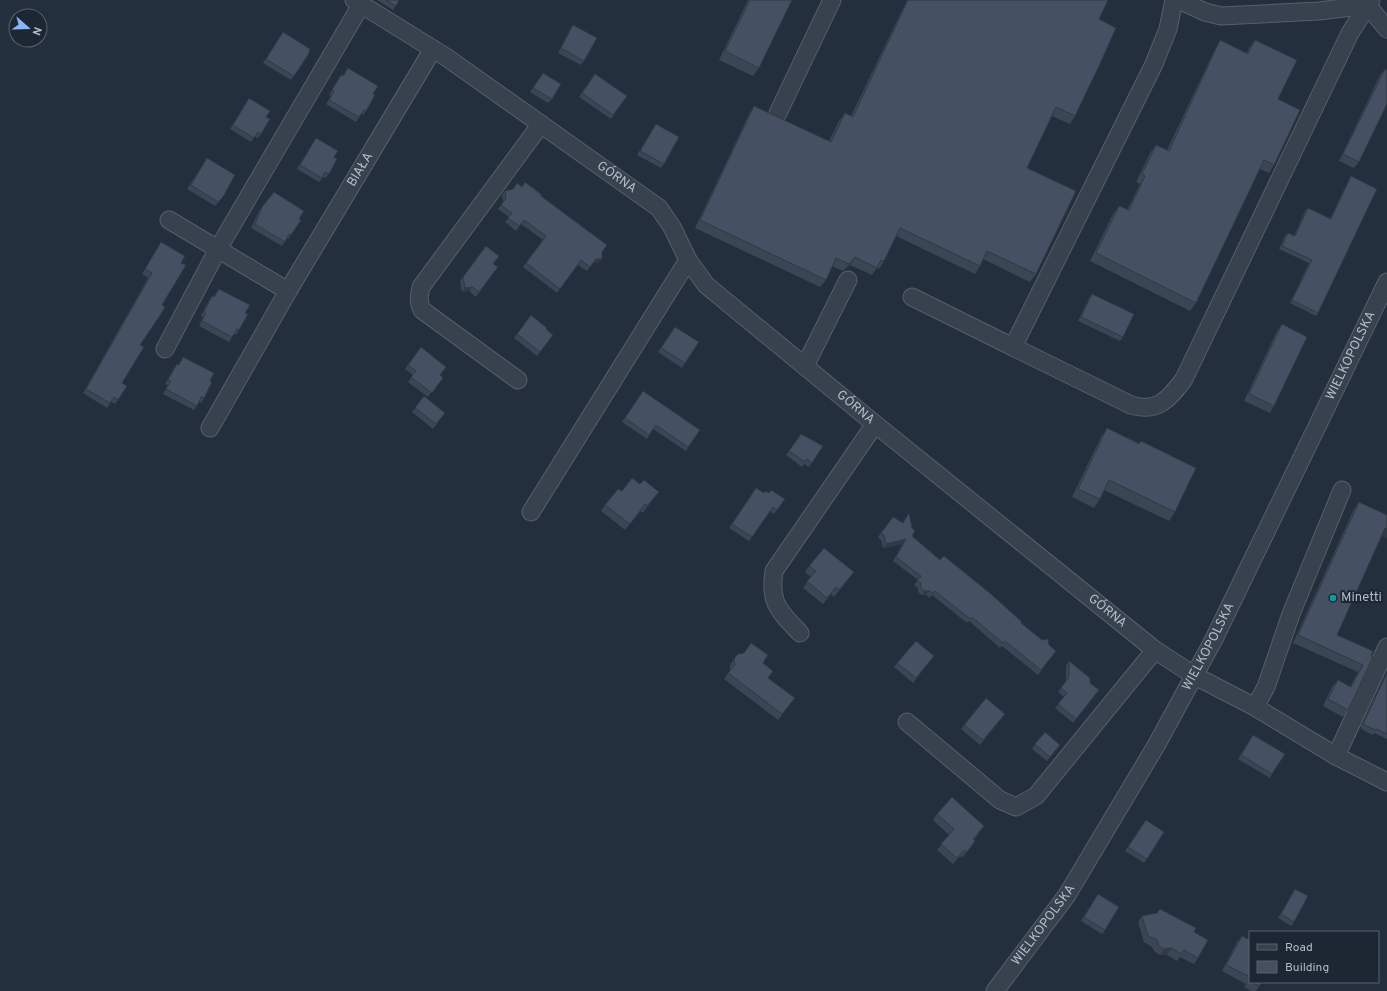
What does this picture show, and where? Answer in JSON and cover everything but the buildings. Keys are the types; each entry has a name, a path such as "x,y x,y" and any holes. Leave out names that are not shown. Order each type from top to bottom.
{"street":[{"path":"778,113 832,0"},
{"path":"1013,347 1154,64 1168,29 1174,0"},
{"path":"1179,0 1206,12 1221,16 1303,12 1367,2"},
{"path":"165,349 218,249 358,2"},
{"name":"GÓRNA","path":"358,2 433,49 542,124 659,208 672,227 688,260 706,285 875,424 1156,650 1194,676 1255,707 1336,756 1387,782"},
{"path":"912,297 1131,405 1141,408 1151,407 1162,403 1174,393 1184,379 1350,33 1367,2"},
{"path":"1367,2 1387,29"},
{"name":"BIAŁA","path":"210,428 288,291 433,49"},
{"path":"518,380 422,310 419,303 419,295 421,287 542,124"},
{"path":"169,220 288,291"},
{"path":"531,512 688,260"},
{"path":"805,366 848,280"},
{"name":"WIELKOPOLSKA","path":"996,991 1067,895 1157,744 1214,639 1387,282"},
{"path":"800,633 774,602 771,588 774,571 875,424"},
{"path":"1255,707 1266,687 1301,588 1342,490"},
{"path":"1336,756 1387,647"},
{"path":"907,722 1000,800 1016,807 1036,796 1156,650"}],"place":[{"name":"Minetti","path":"1333,598"}]}
